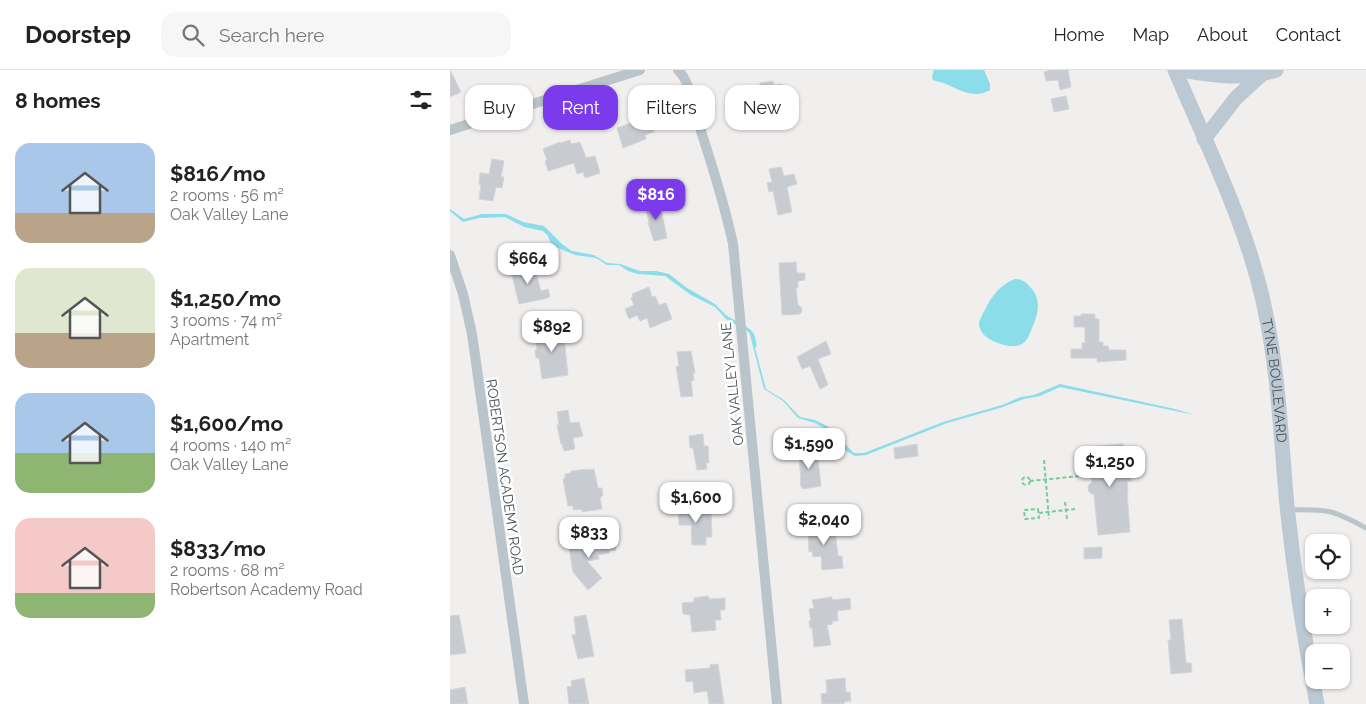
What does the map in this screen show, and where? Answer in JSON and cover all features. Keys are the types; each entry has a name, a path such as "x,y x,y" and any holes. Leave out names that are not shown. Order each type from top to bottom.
{"street":[{"path":"450,130 640,70"},
{"name":"OAK VALLEY LANE","path":"678,70 686,82 695,108 733,244 777,704"},
{"name":"TYNE BOULEVARD","path":"1175,70 1241,227 1264,302 1274,363 1288,510 1301,617 1317,704"},
{"path":"1182,70 1226,76 1261,75 1276,70"},
{"path":"1204,139 1236,98 1261,75"},
{"name":"ROBERTSON ACADEMY ROAD","path":"450,255 463,294 470,326 524,704"}],"lane":[{"path":"1288,510 1329,510 1342,514 1366,528"}],"path":[{"path":"1044,460 1049,519"},
{"path":"1030,481 1090,475"},
{"path":"1065,502 1067,519"},
{"path":"1030,505 1031,510"},
{"path":"1038,509 1038,513 1039,518 1025,519 1023,515 1024,510 1038,509"},
{"path":"1038,513 1075,509"}],"water":[{"path":"934,70 984,70 990,84 990,90 979,94 963,92 933,80"},
{"path":"450,209 464,219 482,214 506,214 523,222 544,226 572,251 594,255 607,263 620,264 640,271 656,271 669,274 687,288 715,304 729,318 729,322 715,307 691,295 665,276 638,274 628,271 619,265 607,265 596,258 575,255 558,248 550,242 548,236 543,231 524,227 505,217 479,218 463,222"},
{"path":"1015,279 1024,281 1031,288 1037,297 1038,308 1027,339 1022,344 1010,346 986,337 981,331 979,322 997,291"},
{"path":"750,329 766,389 784,400 800,417 815,420 827,426 854,453 864,453 943,422 1002,405 1021,397 1034,395 1060,384 1195,415 1060,387 1040,396 1024,399 947,423 866,455 855,456 846,451 830,431 815,423 798,418 783,401 764,389"}],"building":[{"path":"450,70 461,92 450,97"},
{"path":"1068,70 1071,87 1060,90 1058,80 1046,81 1044,72"},
{"path":"773,81 774,85 760,85 760,83"},
{"path":"1066,96 1069,109 1054,112 1051,99"},
{"path":"628,124 628,130 653,130 654,132 645,135 646,139 623,148 618,128"},
{"path":"570,140 571,144 580,142 586,158 595,156 600,173 585,178 583,172 577,174 574,163 548,171 543,149"},
{"path":"492,159 504,161 501,177 504,177 502,188 496,187 493,201 479,199 480,173 489,174"},
{"path":"781,167 784,176 794,174 797,184 787,187 792,212 778,215 773,191 769,192 767,183 772,182 769,169"},
{"path":"655,199 657,209 660,208 662,214 667,238 654,241 644,202"},
{"path":"796,262 797,273 805,273 805,280 798,281 798,288 796,288 798,305 802,311 800,314 782,315 779,263"},
{"path":"533,263 541,291 548,289 550,296 519,304 511,271 522,269 521,266"},
{"path":"649,287 652,297 655,296 659,305 666,303 672,319 650,328 647,318 640,321 637,315 629,319 625,309 634,305 631,298 633,297 632,294"},
{"path":"1081,314 1095,314 1095,319 1099,319 1099,342 1103,342 1103,346 1108,346 1109,350 1126,350 1126,360 1097,362 1097,358 1071,358 1071,349 1082,349 1082,343 1085,343 1085,327 1074,327 1074,316 1081,316"},
{"path":"563,328 568,375 542,379 539,358 536,358 535,350 537,349 535,337 537,337 537,332"},
{"path":"826,341 831,354 818,359 828,385 820,389 810,366 802,369 797,357"},
{"path":"691,351 695,373 693,373 694,380 691,381 693,396 681,397 676,367 679,366 677,352"},
{"path":"568,410 570,423 579,422 583,436 573,438 575,449 564,451 557,425 559,425 557,412"},
{"path":"703,434 704,446 708,446 709,463 706,463 707,469 697,470 693,448 690,448 689,436"},
{"path":"917,444 918,456 895,459 894,448"},
{"path":"1123,444 1125,461 1129,461 1131,481 1127,481 1130,532 1098,535 1094,495 1089,492 1088,486 1092,482 1091,468 1086,465 1086,458 1090,455 1089,447"},
{"path":"812,450 813,459 818,458 821,486 803,489 801,487 799,459 797,459 796,451"},
{"path":"594,469 598,488 602,488 603,495 600,498 602,509 582,512 582,509 573,510 573,506 568,506 563,479 565,474 571,473 571,471"},
{"path":"692,503 693,514 711,513 712,537 706,537 706,545 692,545 691,525 679,525 678,504"},
{"path":"828,522 829,531 835,531 838,556 842,556 843,568 822,570 821,556 813,557 812,551 809,552 808,524"},
{"path":"614,538 616,550 598,555 599,559 587,561 602,578 588,590 573,572 569,547 577,545 577,543"},
{"path":"1102,547 1102,558 1084,559 1084,548"},
{"path":"708,596 709,599 725,598 725,610 720,610 721,620 715,620 716,630 692,632 690,615 683,614 682,603 694,602 694,598"},
{"path":"832,597 832,600 850,598 851,609 837,611 838,621 832,621 833,624 827,625 831,645 814,647 812,628 810,628 809,621 811,621 809,609 814,608 812,600"},
{"path":"459,615 466,653 450,655 450,616"},
{"path":"586,615 594,656 578,659 572,635 576,634 574,617"},
{"path":"1182,619 1186,663 1191,663 1192,672 1171,674 1168,640 1171,640 1169,620"},
{"path":"718,664 724,704 709,704 707,691 694,693 693,681 686,682 685,670 710,668 710,665"},
{"path":"584,678 589,704 569,704 567,687 572,686 571,681"},
{"path":"845,678 846,692 850,692 851,701 844,702 844,704 822,704 821,694 827,693 826,680"},
{"path":"465,687 468,704 450,704 450,690"}],"waterway":[{"path":"726,317 738,324"},
{"path":"744,327 752,335 755,346"}]}
